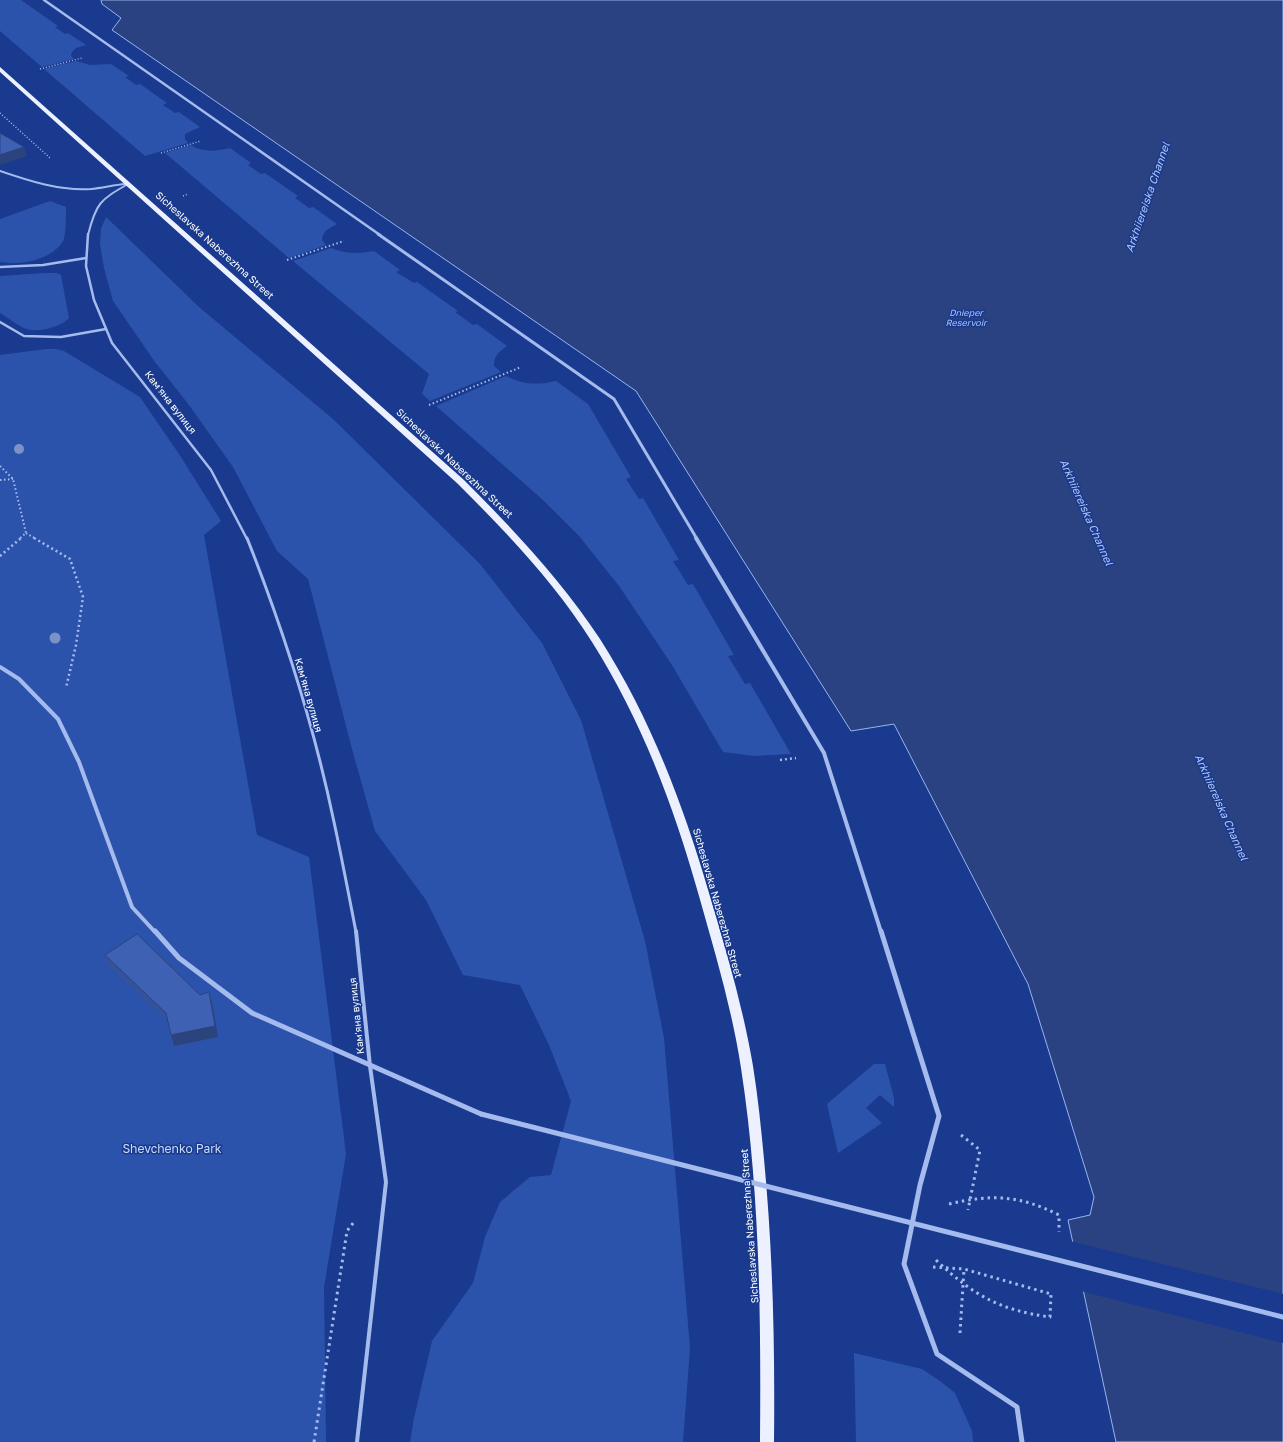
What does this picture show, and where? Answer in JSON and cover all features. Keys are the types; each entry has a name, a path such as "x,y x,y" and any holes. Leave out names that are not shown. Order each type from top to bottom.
{"main road":[{"name":"Sicheslavska Naberezhna Street","path":"0,69 450,472 517,539 573,606 598,644 643,724 661,764 696,863 728,980 745,1053 755,1129 763,1233 768,1346 767,1442"}],"street":[{"path":"44,0 552,354 614,399 824,753 939,1116 920,1185 904,1264 937,1354 1018,1407 1022,1442"},
{"path":"0,667 19,679 58,720 79,762 132,907 179,958 252,1013 370,1066"},
{"name":"Кам'яна вулиця","path":"370,1066 481,1114 1283,1317"}],"lane":[{"path":"0,171 25,181 63,188 91,189 128,183"},
{"name":"Кам'яна вулиця","path":"128,183 104,198 93,215 87,238 86,266 94,300 112,343 211,470 244,530 272,602 305,710 334,821 358,942 370,1066"},
{"path":"0,267 26,268 49,266 86,258"},
{"path":"0,322 24,336 61,337 106,329"},
{"path":"357,1442 386,1182 370,1066"}],"path":[{"path":"40,69 116,49"},
{"path":"161,153 233,131"},
{"path":"288,260 375,231"},
{"path":"429,405 552,354"},
{"path":"0,466 13,479 26,533 70,559 83,597 76,645 58,720"},
{"path":"0,480 13,479"},
{"path":"0,556 26,533"},
{"path":"780,760 788,760"},
{"path":"968,1213 980,1150"},
{"path":"314,1442 347,1231 386,1182"},
{"path":"945,1205 964,1200 987,1198 1009,1198 1034,1203 1059,1215 1058,1236"},
{"path":"904,1264 964,1269 1051,1294 1050,1317 1027,1315 998,1306 976,1295 951,1276 936,1260"},
{"path":"959,1337 964,1269"}],"green space":[{"path":"0,0 21,0 58,26 55,27 65,34 68,33 86,45 76,48 72,52 71,56 74,59 42,67 0,31"},
{"path":"76,61 90,65 111,64 129,76 125,77 136,85 140,84 167,103 163,105 175,113 179,112 200,127 185,134 185,139 188,143 145,156 44,69"},
{"path":"191,145 205,150 230,148 251,163 248,165 261,174 265,173 298,196 295,198 309,208 313,207 337,224 327,230 324,234 322,240 326,245 289,258 165,153"},
{"path":"50,201 66,207 65,235 58,248 43,257 34,260 16,263 0,262 0,219"},
{"path":"106,217 199,307 333,419 480,564 542,643 581,720 645,941 664,1038 690,1348 683,1442 410,1442 432,1341 473,1283 485,1237 500,1202 530,1177 551,1175 571,1101 549,1045 520,985 463,975 426,900 375,831 308,579 277,551 233,467 189,405 155,362 113,301 104,268 100,244 101,229"},
{"path":"331,248 352,253 374,251 400,270 396,272 414,283 417,282 458,311 455,312 473,325 477,324 507,346 499,352 495,359 494,366 501,372 430,401 422,394 429,374 293,261"},
{"path":"57,273 61,275 69,318 66,321 51,328 31,330 19,326 0,313 0,276"},
{"name":"Shevchenko Park","path":"46,349 64,351 140,397 179,454 221,521 204,535 257,835 309,857 346,1154 324,1287 326,1442 0,1442 0,355"},
{"path":"506,376 525,383 556,381 588,404 631,477 626,479 639,499 643,498 679,560 673,561 688,585 693,584 734,655 728,656 745,684 750,683 791,754 754,756 723,752 672,665 619,586 579,536 543,500 436,406"},
{"path":"874,1064 885,1064 894,1098 894,1107 880,1095 866,1108 882,1123 838,1153 827,1104"},
{"path":"854,1353 922,1369 940,1381 955,1393 972,1431 973,1442 856,1442"}],"water":[{"name":"Dnieper Reservoir","path":"101,0 1283,0 1283,1442 1116,1442 1068,1220 1090,1215 1094,1197 1028,984 894,724 851,731 636,391 112,30 121,18 102,4"}],"pier":[{"path":"1070,1241 1283,1294 1283,1343 1081,1291"}],"building":[{"path":"0,133 24,147 0,155"},
{"path":"137,934 200,995 209,992 215,1026 171,1035 166,1013 105,955"}],"water label":[{"name":"Arkhiiereiska Channel","path":"1147,197"},
{"name":"Arkhiiereiska Channel","path":"1087,512"},
{"name":"Arkhiiereiska Channel","path":"1222,807"}]}
